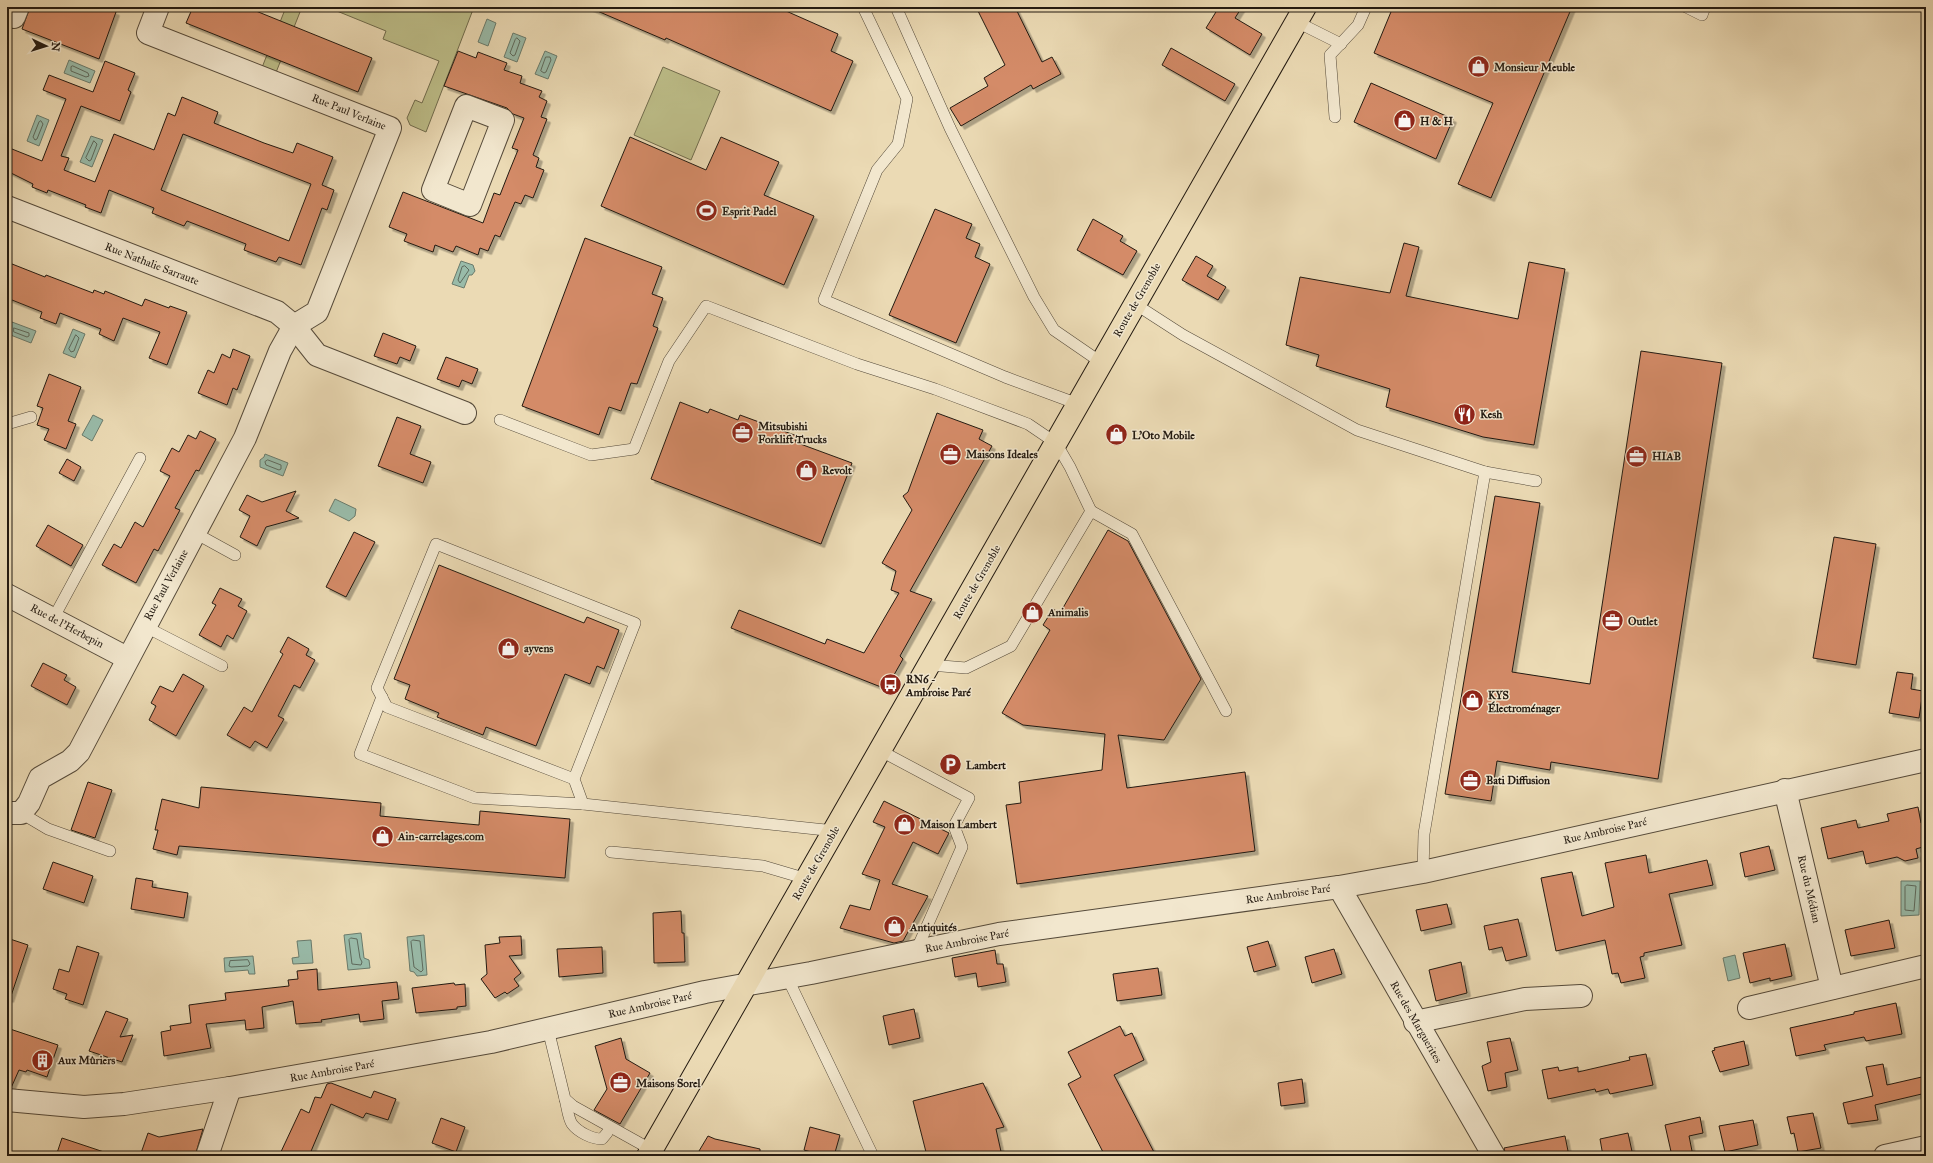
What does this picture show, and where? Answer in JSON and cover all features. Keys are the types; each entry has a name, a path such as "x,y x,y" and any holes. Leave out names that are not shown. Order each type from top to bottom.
{"main road":[{"name":"Route de Grenoble","path":"650,1153 1301,14"}],"street":[{"name":"Rue Paul Verlaine","path":"14,813 29,803 40,778 70,761 79,752 127,658 245,438 280,351 294,326 317,312 390,128 148,33 158,7"},
{"name":"Rue Nathalie Sarraute","path":"7,207 277,312 294,326"},
{"path":"294,326 317,355 465,413"},
{"name":"Rue de l'Herbepin","path":"7,595 127,658"},
{"name":"Rue Ambroise Paré","path":"7,1100 84,1107 124,1104 230,1088 491,1042 746,984 999,934 1339,887 1423,872 1785,790 1926,760"},
{"name":"Rue du Médian","path":"1785,790 1832,988"},
{"name":"Rue des Marguerites","path":"1339,887 1415,1022 1494,1156"},
{"path":"1750,1008 1926,966"},
{"path":"1415,1022 1525,999 1580,996"},
{"path":"207,1156 230,1088"},
{"path":"1886,1156 1926,1147"}],"lane":[{"path":"863,7 907,99 898,144 878,170 824,300 1005,377 1078,404"},
{"path":"896,7 950,128 1034,297 1054,330 1102,363"},
{"path":"1335,117 1330,55 1358,25 1366,7"},
{"path":"1686,7 1702,15 1705,7"},
{"path":"1301,14 1341,44"},
{"path":"1135,304 1183,335 1357,430 1485,472 1536,481"},
{"path":"500,420 590,455 634,449 669,362 706,306 857,364 935,388 1028,424 1056,443 1070,466 1091,511 1132,534 1226,711"},
{"path":"7,424 31,417"},
{"path":"53,619 140,458"},
{"path":"1423,872 1424,834 1485,472"},
{"path":"930,665 966,668 1011,646 1091,511"},
{"path":"195,533 235,555"},
{"path":"574,779 388,707 382,697 377,688 436,544 635,623 574,779 582,804"},
{"path":"144,626 222,666"},
{"path":"382,697 360,754 475,798 582,804 835,831"},
{"path":"881,751 969,798 954,826 962,847 916,951"},
{"path":"14,813 48,829 110,851"},
{"path":"611,852 763,866 807,879"},
{"path":"787,977 873,1156"},
{"path":"548,1029 571,1123 595,1139 602,1139 607,1133"},
{"path":"565,1099 573,1106 650,1153"}],"green space":[{"path":"286,7 302,7 275,75 261,70"},
{"path":"327,7 474,7 426,132 410,125 407,118 415,100 422,103 439,61 383,39 386,31"},
{"path":"663,67 720,91 691,160 634,135"}],"water":[{"path":"487,19 496,23 488,46 478,42"},
{"path":"513,33 526,38 517,62 504,57"},
{"path":"545,51 557,56 548,79 535,74"},
{"path":"69,60 95,71 90,83 64,73"},
{"path":"37,115 49,120 39,146 27,141"},
{"path":"91,136 103,140 92,167 80,162"},
{"path":"461,261 473,265 475,271 472,275 469,275 464,288 452,284"},
{"path":"12,322 36,331 31,343 8,334"},
{"path":"73,329 85,334 75,358 63,353"},
{"path":"93,415 103,420 92,441 82,435"},
{"path":"265,454 288,463 283,476 260,467 260,460"},
{"path":"335,499 356,509 355,516 349,521 329,511"},
{"path":"1901,881 1920,881 1919,915 1901,916"},
{"path":"361,933 364,958 369,960 370,968 348,970 344,935"},
{"path":"424,935 427,975 417,976 414,972 410,971 407,937"},
{"path":"311,940 313,963 293,964 292,958 299,957 297,941"},
{"path":"1735,955 1740,978 1728,981 1723,958"},
{"path":"253,956 255,974 249,974 248,970 225,972 224,958"}],"building":[{"path":"30,7 103,7 116,12 99,59 22,29"},
{"path":"193,7 246,7 372,58 358,92 186,23"},
{"path":"588,7 777,7 838,34 831,51 853,61 831,111 666,38 665,40"},
{"path":"976,7 1015,7 1042,62 1052,57 1061,74 1033,89 1031,85 961,126 950,108 988,86 984,78 1005,65"},
{"path":"1219,7 1242,7 1235,18 1262,34 1250,55 1206,28"},
{"path":"1393,7 1572,7 1491,198 1458,184 1493,103 1374,53"},
{"path":"1171,48 1235,84 1225,101 1162,65"},
{"path":"458,51 476,58 478,52 507,63 504,70 522,76 520,83 542,91 539,97 547,101 541,117 547,119 533,155 539,158 536,167 544,170 533,198 525,195 521,204 515,202 500,237 495,235 488,251 480,248 478,255 456,246 453,252 435,245 433,252 404,241 407,234 389,227 403,192 483,223 494,193 500,195 518,150 512,148 524,118 513,114 507,108 444,86"},
{"path":"105,61 135,73 128,90 131,92 120,121 81,106 61,156 69,158 64,170 95,182 114,134 154,150 168,113 175,116 182,97 218,112 214,123 264,143 293,153 297,143 333,157 322,185 334,190 327,210 322,208 301,265 279,257 276,262 244,250 246,244 187,221 184,226 152,213 154,208 109,190 101,213 85,207 86,205 48,190 47,193 32,187 33,184 7,171 7,147 42,161 66,99 43,90 49,75 93,92","holes":["183,134 311,184 289,241 161,190"]},
{"name":"H & H","path":"1371,83 1453,119 1436,159 1354,122"},
{"name":"Esprit Padel","path":"630,137 706,170 721,137 779,162 764,195 814,216 784,285 601,206"},
{"path":"935,209 972,224 966,238 980,244 975,257 990,264 956,343 889,315"},
{"path":"1093,219 1123,236 1120,241 1137,251 1123,275 1077,250"},
{"path":"585,238 662,267 652,294 663,298 653,326 658,328 637,384 631,383 621,411 609,407 599,435 522,406"},
{"path":"1404,243 1419,247 1406,296 1518,319 1529,262 1565,269 1534,445 1483,437 1386,407 1390,389 1316,366 1319,355 1286,345 1300,277 1390,293"},
{"path":"1196,256 1213,266 1207,276 1226,287 1218,300 1182,280"},
{"path":"7,262 45,277 46,275 93,293 94,290 104,294 105,291 142,306 145,299 169,308 170,306 187,312 167,365 149,358 160,332 123,318 114,341 99,334 101,329 60,313 56,324 40,318 42,312 7,298"},
{"path":"383,333 416,346 410,361 400,357 397,364 374,356"},
{"path":"233,349 250,356 237,390 233,388 227,405 198,393 208,370 214,373 222,354 230,358"},
{"path":"1641,351 1722,363 1658,779 1551,762 1550,770 1497,761 1491,801 1445,794 1495,496 1540,503 1512,672 1590,684"},
{"path":"446,357 478,369 472,384 462,380 459,387 437,379"},
{"path":"49,374 81,387 68,421 76,424 66,449 44,440 49,429 37,425 43,408 37,406"},
{"path":"680,402 708,413 710,409 738,420 740,415 797,436 795,442 852,463 821,544 651,479"},
{"path":"937,413 983,430 979,439 992,446 910,591 932,599 900,656 903,659 886,689 731,628 739,610 825,644 827,639 864,653 899,593 891,590 896,571 882,563 912,510 903,496 908,492"},
{"path":"397,417 421,426 410,454 431,462 423,483 378,466"},
{"path":"200,431 216,439 199,471 196,470 175,508 180,510 158,551 154,549 136,583 102,565 114,544 121,548 135,522 143,527 170,476 160,471 172,448 179,452 188,435 196,439"},
{"path":"67,459 81,467 74,481 59,473"},
{"path":"296,491 286,511 299,518 266,527 257,546 240,537 250,516 239,510 247,495 262,502"},
{"path":"48,525 83,545 71,566 36,546"},
{"path":"1108,530 1128,541 1201,679 1164,740 1118,735 1127,788 1245,772 1255,851 1017,884 1006,805 1021,803 1019,782 1102,770 1105,734 1023,725 1002,713 1050,630 1043,625 1053,609 1060,613"},
{"path":"354,532 375,542 346,597 326,587"},
{"path":"1834,537 1876,544 1856,665 1813,658"},
{"name":"ayvens","path":"439,565 584,623 587,617 619,630 604,669 597,666 590,684 565,674 536,746 486,727 483,735 437,717 439,713 405,699 410,685 394,679"},
{"path":"220,588 242,599 238,606 247,611 233,639 227,635 221,647 199,635 216,605 212,603"},
{"path":"288,637 309,649 306,655 315,660 300,688 294,685 278,716 284,719 267,748 255,741 250,748 227,735 244,707 252,712 283,654 280,652"},
{"path":"43,663 67,675 64,680 76,687 67,705 31,686"},
{"path":"1897,672 1913,674 1911,689 1923,691 1919,718 1889,713"},
{"path":"183,674 204,686 176,736 149,720 156,706 151,703 160,686 173,692"},
{"path":"88,782 112,790 95,838 71,830"},
{"name":"Ain-carrelages.com","path":"201,787 381,803 380,816 479,825 480,811 570,819 565,878 179,846 177,855 153,849 158,830 155,830 162,799 199,808"},
{"path":"884,801 949,833 938,854 913,842 892,884 928,896 903,941 894,943 840,928 850,905 870,910 880,880 862,874 885,827 873,822"},
{"path":"1918,807 1921,823 1926,822 1926,846 1916,849 1918,858 1905,861 1897,857 1866,864 1863,851 1828,859 1821,828 1856,820 1858,828 1889,821 1887,814"},
{"path":"1769,846 1775,870 1745,877 1740,853"},
{"path":"1646,855 1649,873 1707,860 1713,885 1669,894 1682,945 1644,953 1644,956 1640,957 1645,978 1621,983 1618,973 1612,974 1605,940 1556,951 1541,878 1572,872 1582,916 1614,907 1605,863"},
{"path":"53,862 93,876 84,903 43,889"},
{"path":"136,878 153,881 152,887 188,893 184,918 131,909"},
{"path":"1447,904 1452,924 1421,931 1416,910"},
{"path":"681,911 682,933 684,933 685,962 654,963 653,913"},
{"path":"1518,919 1527,956 1506,961 1502,947 1489,950 1484,926"},
{"path":"1889,920 1895,948 1851,956 1845,930"},
{"path":"521,936 522,955 509,956 521,973 514,979 519,986 507,994 505,992 495,998 481,979 487,974 485,945 500,943 499,937"},
{"path":"7,938 28,945 10,999 7,998"},
{"path":"1268,941 1276,966 1254,972 1247,947"},
{"path":"1785,944 1792,976 1770,981 1770,978 1750,983 1743,953"},
{"path":"77,946 99,953 83,1005 65,999 67,994 53,989 59,969 69,972"},
{"path":"602,947 603,973 559,977 557,949"},
{"path":"1334,949 1342,974 1312,983 1305,957"},
{"path":"995,950 997,964 1003,964 1006,982 978,987 976,973 955,977 952,958"},
{"path":"1461,962 1467,993 1436,1001 1429,970"},
{"path":"1158,968 1162,995 1117,1001 1113,974"},
{"path":"317,969 318,990 397,982 399,999 382,1001 384,1019 360,1022 359,1014 321,1020 322,1022 296,1024 293,1001 262,1007 264,1028 246,1030 245,1020 206,1024 211,1048 164,1056 161,1032 171,1030 170,1026 191,1023 189,1005 226,1000 225,993 289,986 288,980 298,979 297,971"},
{"path":"454,983 455,985 465,984 466,1006 457,1007 457,1009 416,1013 412,988"},
{"path":"1896,1003 1902,1034 1866,1041 1864,1037 1833,1043 1824,1045 1826,1050 1796,1056 1790,1028"},
{"path":"914,1009 920,1038 889,1045 883,1016"},
{"path":"106,1011 128,1019 120,1037 133,1035 122,1062 89,1051"},
{"path":"1120,1026 1125,1036 1132,1033 1144,1060 1114,1075 1156,1156 1105,1156 1068,1084 1081,1077 1068,1052"},
{"path":"7,1028 58,1045 47,1077 27,1070 26,1072 19,1070 11,1088 7,1088"},
{"path":"621,1038 626,1059 650,1073 620,1124 594,1110 607,1089 595,1046"},
{"path":"1510,1038 1518,1070 1505,1073 1507,1087 1488,1091 1482,1066 1491,1062 1487,1042"},
{"path":"1744,1041 1749,1065 1720,1072 1712,1051 1715,1050 1714,1048"},
{"path":"1646,1054 1653,1085 1610,1094 1608,1089 1596,1092 1595,1089 1548,1099 1542,1070 1558,1067 1559,1071 1578,1067 1578,1072 1630,1060 1629,1057"},
{"path":"1883,1064 1887,1085 1926,1076 1926,1093 1875,1105 1878,1120 1848,1124 1843,1103 1873,1096 1866,1067"},
{"path":"1302,1079 1305,1103 1281,1106 1278,1083"},
{"path":"331,1083 371,1098 374,1091 396,1099 388,1120 366,1113 363,1118 331,1104 309,1156 279,1156 301,1109 309,1113 315,1097 321,1098 327,1084"},
{"path":"983,1083 1004,1127 996,1129 1002,1156 927,1156 913,1101"},
{"path":"1813,1113 1821,1148 1798,1152 1794,1133 1791,1134 1787,1117"},
{"path":"1700,1117 1703,1133 1689,1136 1693,1156 1672,1156 1665,1125"},
{"path":"441,1118 465,1127 456,1152 432,1143"},
{"path":"1753,1120 1758,1145 1725,1152 1719,1126"},
{"path":"810,1127 840,1135 834,1156 825,1156 804,1150"},
{"path":"203,1129 195,1156 140,1156 148,1133 159,1137"},
{"path":"1628,1133 1633,1156 1603,1156 1600,1139"},
{"path":"708,1136 715,1139 760,1149 760,1156 696,1156"},
{"path":"1565,1136 1569,1156 1506,1156 1504,1148"},
{"path":"62,1138 107,1153 106,1156 56,1156"}],"place":[{"name":"Monsieur Meuble","path":"1478,67"},
{"name":"H & H","path":"1404,121"},
{"name":"Esprit Padel","path":"707,211"},
{"name":"Kesh","path":"1465,414"},
{"name":"Mitsubishi Forklift Trucks","path":"742,432"},
{"name":"L'Oto Mobile","path":"1117,435"},
{"name":"Maisons Ideales","path":"950,454"},
{"name":"HIAB","path":"1636,456"},
{"name":"Revolt","path":"806,470"},
{"name":"Animalis","path":"1033,612"},
{"name":"Outlet","path":"1613,621"},
{"name":"ayvens","path":"509,648"},
{"name":"RN6 - Ambroise Paré","path":"890,685"},
{"name":"KYS Électroménager","path":"1472,701"},
{"name":"Lambert","path":"951,765"},
{"name":"Bati Diffusion","path":"1470,780"},
{"name":"Maison Lambert","path":"905,824"},
{"name":"Ain-carrelages.com","path":"383,836"},
{"name":"Antiquités","path":"895,927"},
{"name":"Aux Mûriers","path":"42,1060"},
{"name":"Maisons Sorel","path":"620,1083"}]}
